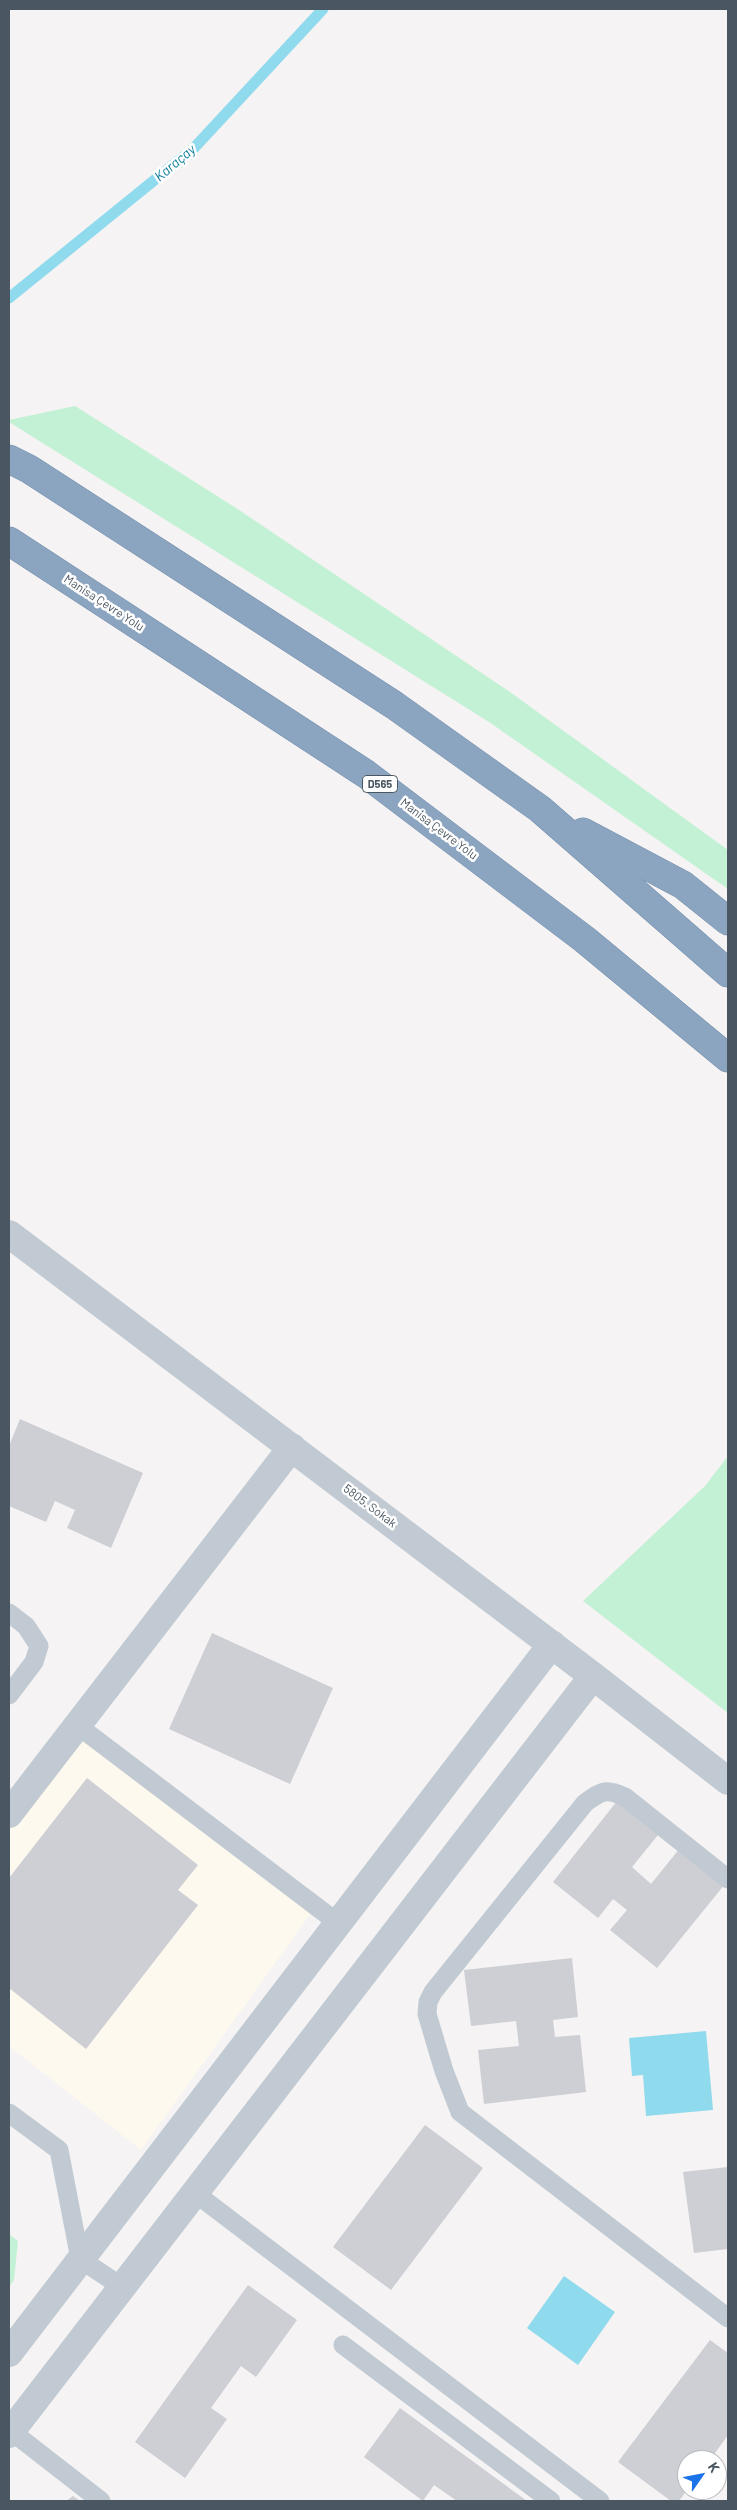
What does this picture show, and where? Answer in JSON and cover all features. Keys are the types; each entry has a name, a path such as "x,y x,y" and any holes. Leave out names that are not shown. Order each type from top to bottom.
{"highway":[{"path":"9,459 29,469 394,705 540,809 728,973"},
{"name":"Manisa Çevre Yolu","path":"9,541 366,774 584,939 728,1058"},
{"path":"540,809 683,885 728,921"}],"street":[{"name":"5805. Sokak","path":"9,1234 552,1644 728,1781"},
{"path":"9,1814 292,1447"},
{"path":"9,2352 552,1644"},
{"path":"10,2433 593,1676"}],"lane":[{"path":"9,1613 26,1626 39,1646 34,1662 9,1695"},
{"path":"77,1725 338,1923"},
{"path":"728,1879 625,1797 612,1790 598,1793 585,1803 433,1992 428,2002 427,2014 444,2071 460,2112 728,2318"},
{"path":"9,2113 59,2150 80,2260 122,2287"},
{"path":"195,2193 600,2501"},
{"path":"343,2345 551,2501"},
{"path":"10,2433 101,2501"}],"shaded area":[{"path":"77,1735 312,1912 141,2150 9,2046 9,1824"}],"green space":[{"path":"75,406 236,508 510,692 728,850 728,889 489,722 9,422 9,420"},
{"path":"728,1456 728,1713 583,1601 705,1486"},
{"path":"9,2234 18,2241 14,2280 9,2287"}],"water":[{"path":"706,2031 713,2110 646,2116 643,2075 632,2076 629,2038"},
{"path":"564,2276 615,2312 578,2365 527,2328"}],"building":[{"path":"20,1419 143,1473 111,1548 67,1528 75,1510 55,1501 46,1522 9,1506 9,1446"},
{"path":"212,1633 333,1688 290,1784 169,1729"},
{"path":"87,1778 198,1865 178,1890 198,1905 86,2049 9,1988 9,1878"},
{"path":"617,1801 658,1835 632,1867 651,1884 680,1848 725,1884 657,1968 610,1930 627,1910 613,1899 598,1918 553,1882"},
{"path":"572,1958 578,2017 553,2020 555,2037 580,2035 586,2092 484,2104 478,2050 519,2046 516,2021 471,2026 464,1970"},
{"path":"425,2125 483,2168 391,2290 333,2247"},
{"path":"728,2167 728,2249 694,2253 683,2172"},
{"path":"248,2285 297,2320 256,2377 241,2366 211,2408 227,2419 185,2478 135,2442"},
{"path":"710,2340 728,2353 728,2435 717,2450 677,2450 677,2500 679,2501 671,2501 618,2462"},
{"path":"400,2408 527,2501 457,2501 434,2485 423,2501 364,2457"},
{"path":"73,2496 80,2501 66,2501"}],"waterway":[{"name":"Karaçay","path":"9,298 194,148 323,9"}]}
